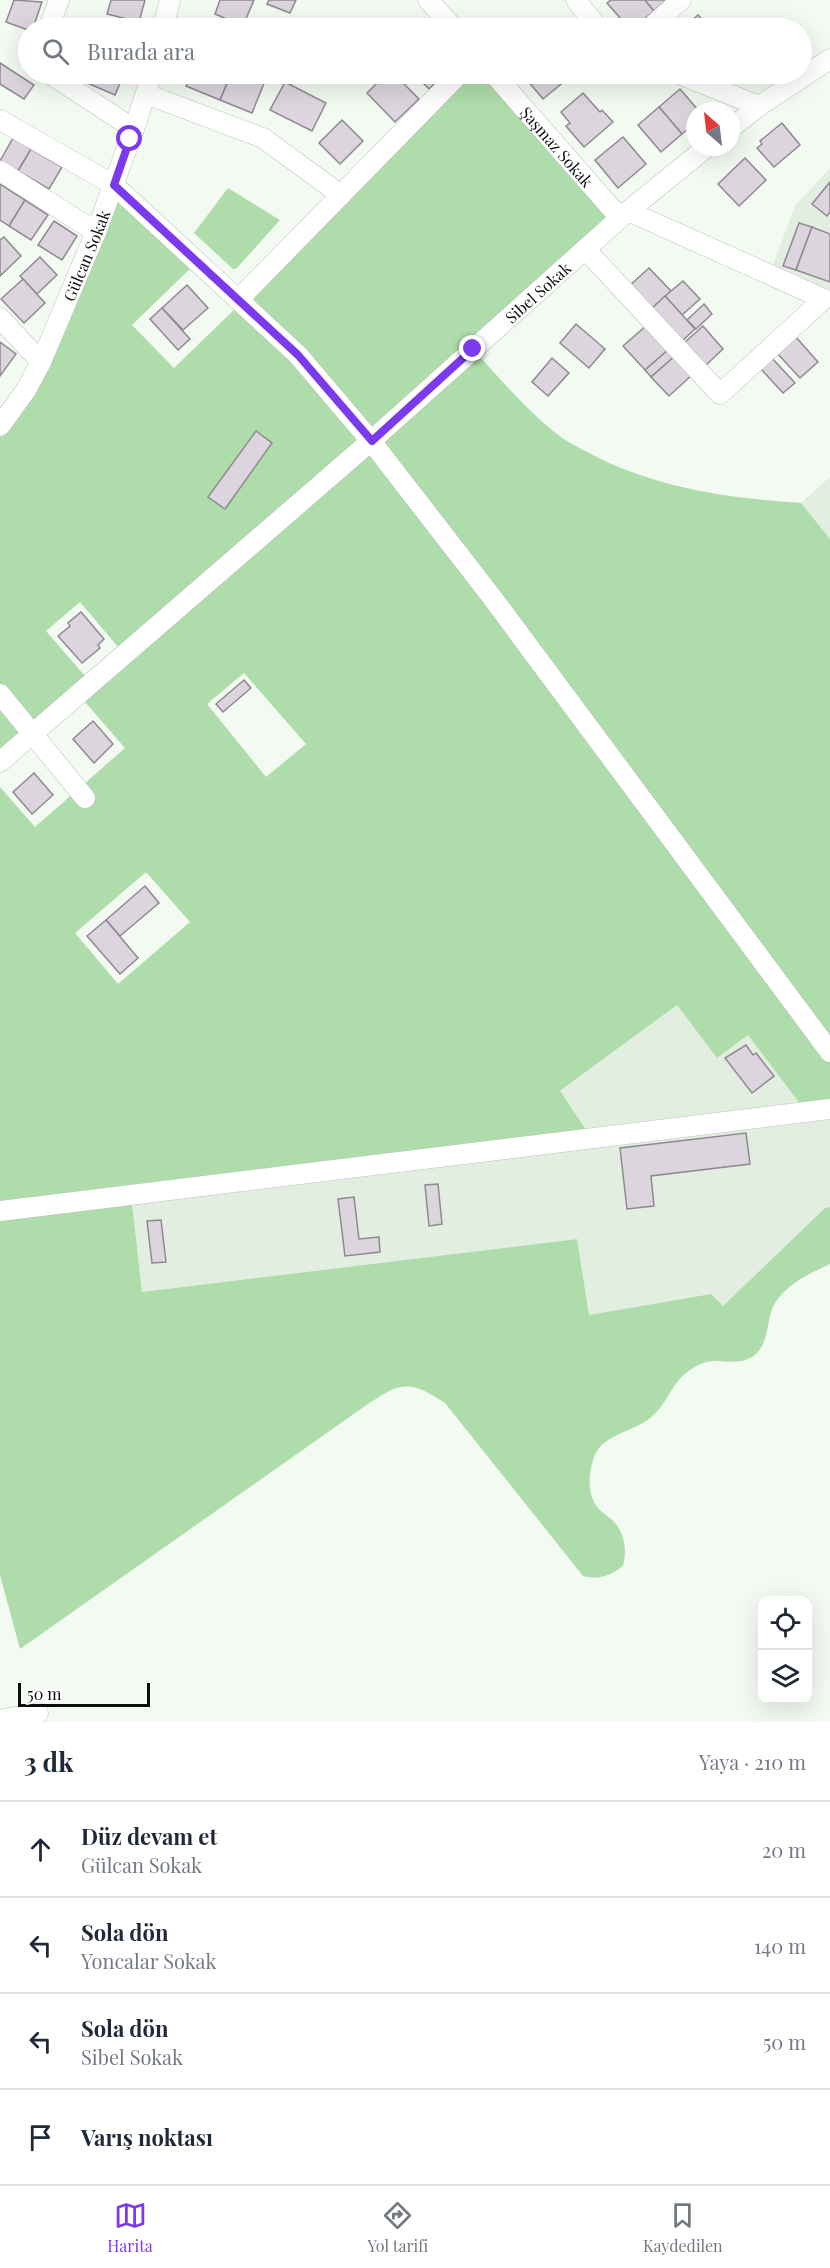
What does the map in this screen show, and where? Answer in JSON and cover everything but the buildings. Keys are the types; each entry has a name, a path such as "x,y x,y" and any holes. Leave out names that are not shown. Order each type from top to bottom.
{"street":[{"path":"53,18 59,0"},
{"path":"166,18 170,0"},
{"path":"428,0 445,18"},
{"path":"576,0 590,18"},
{"path":"661,18 681,0"},
{"path":"812,71 830,59"},
{"path":"65,84 134,129"},
{"name":"Gülcan Sokak","path":"0,426 26,390 41,362 96,232 149,84"},
{"path":"238,300 449,84"},
{"name":"Şaşmaz Sokak","path":"503,84 624,214"},
{"path":"704,84 759,106"},
{"path":"740,121 792,84"},
{"path":"146,94 263,138 341,195"},
{"path":"0,120 114,185 298,355 372,441 491,596 830,1052"},
{"name":"Sibel Sokak","path":"0,762 372,441 624,214 696,156"},
{"path":"0,171 96,232"},
{"path":"585,249 720,394 824,299 624,214"},
{"path":"0,318 41,362"},
{"path":"0,694 85,798"},
{"path":"0,1211 830,1109"},
{"path":"0,1720 38,1713"}],"shaded area":[{"path":"830,168 830,292 771,271 795,206"},
{"path":"830,477 830,539 801,503"},
{"path":"677,1005 717,1058 748,1035 807,1112 830,1109 830,1207 825,1208 723,1306 711,1294 589,1315 577,1239 142,1292 131,1195 591,1139 560,1092"}],"green space":[{"path":"449,84 503,84 620,218 474,350 537,417 561,437 575,445 614,465 666,483 746,498 801,503 830,539 830,1109 807,1113 748,1035 717,1058 677,1005 560,1091 592,1139 131,1195 142,1292 577,1239 589,1315 711,1294 723,1306 825,1208 830,1207 830,1264 800,1280 780,1296 772,1310 765,1339 758,1352 752,1357 734,1362 709,1361 692,1368 650,1418 609,1439 597,1451 590,1473 591,1494 596,1506 618,1528 625,1549 623,1566 609,1575 594,1578 583,1576 445,1403 422,1390 405,1386 387,1392 365,1406 20,1649 0,1575 0,787 35,827 125,748 78,694 0,762 0,426 114,185 197,262 132,325 174,368 241,303","holes":["80,602 124,654 91,683 46,631","244,673 306,744 266,777 207,704","146,872 190,922 118,984 75,933"]},
{"path":"228,188 280,220 236,269 233,269 194,233"}],"route":[{"path":"130,139 114,185 298,355 372,441 473,349"}]}
